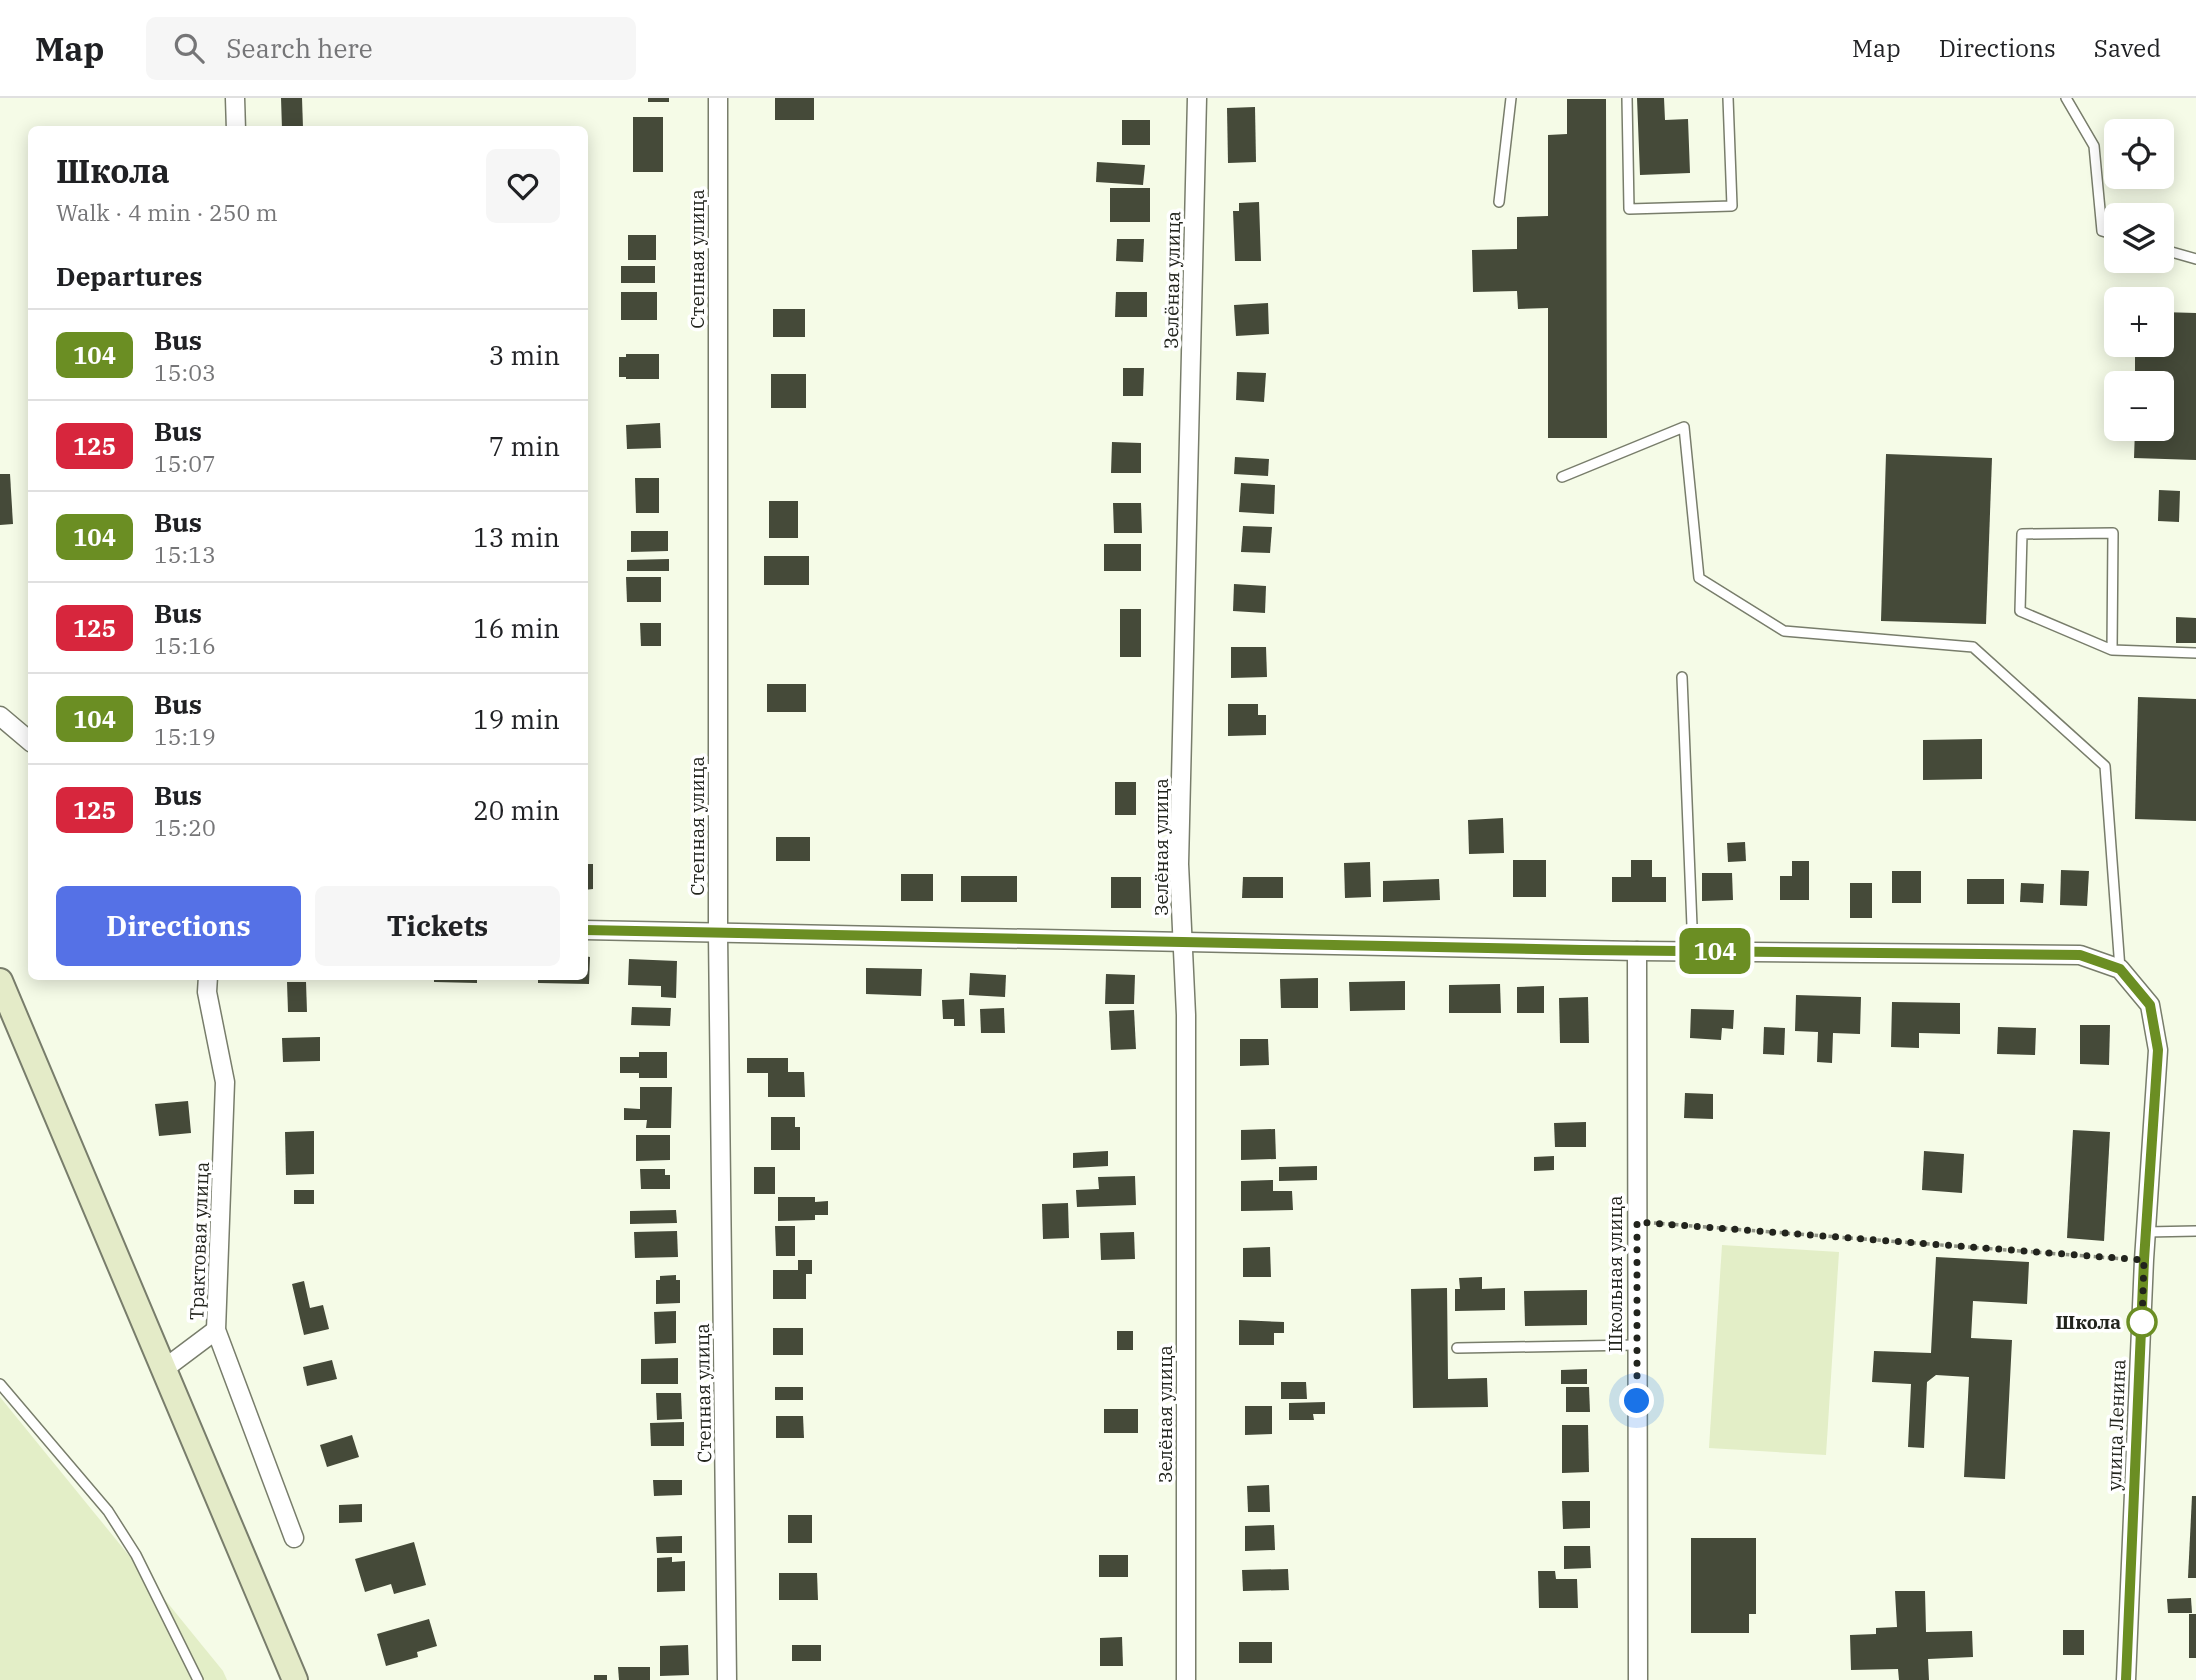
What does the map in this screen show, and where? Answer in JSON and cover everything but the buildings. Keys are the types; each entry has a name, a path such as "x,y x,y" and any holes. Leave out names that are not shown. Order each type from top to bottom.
{"main road":[{"path":"0,981 295,1680"}],"street":[{"path":"235,98 236,126"},
{"name":"Степная улица","path":"718,98 718,934 727,1680"},
{"name":"Зелёная улица","path":"1186,1680 1186,1015 1180,864 1197,98"},
{"path":"0,716 28,740"},
{"path":"588,930 1637,951 2080,955 2120,969"},
{"name":"Школьная улица","path":"1637,951 1638,1680"},
{"name":"улица Ленина","path":"2120,969 2150,1005 2158,1050 2144,1260 2126,1680"},
{"name":"Трактовая улица","path":"208,980 207,992 225,1082 216,1329 294,1538"},
{"path":"164,1370 216,1329"}],"lane":[{"path":"1499,202 1511,98"},
{"path":"1627,98 1629,209 1731,206 1728,98"},
{"path":"2066,98 2094,146 2104,232"},
{"path":"2174,252 2196,259"},
{"path":"1562,477 1684,427 1699,578 1784,631 1973,647 2105,766 2120,969"},
{"path":"2112,650 2113,533 2022,534 2020,611 2112,650 2196,653"},
{"path":"1682,677 1693,951"},
{"path":"2146,1232 2196,1231"},
{"path":"1457,1348 1636,1345"},
{"path":"0,1384 108,1511 136,1555 198,1680"}],"path":[{"path":"1637,1222 2144,1260"}],"green space":[{"path":"1722,1245 1839,1252 1826,1455 1709,1448"},
{"path":"0,1397 223,1671 227,1680 0,1680"}],"bus line":[{"name":"104","path":"588,930 1159,943 2080,955 2120,969 2150,1005 2158,1050 2144,1260 2126,1680"}],"place":[{"name":"Школа","path":"2142,1322"}],"route":[{"path":"1637,1401 1637,1222 2144,1260 2142,1322"}]}
